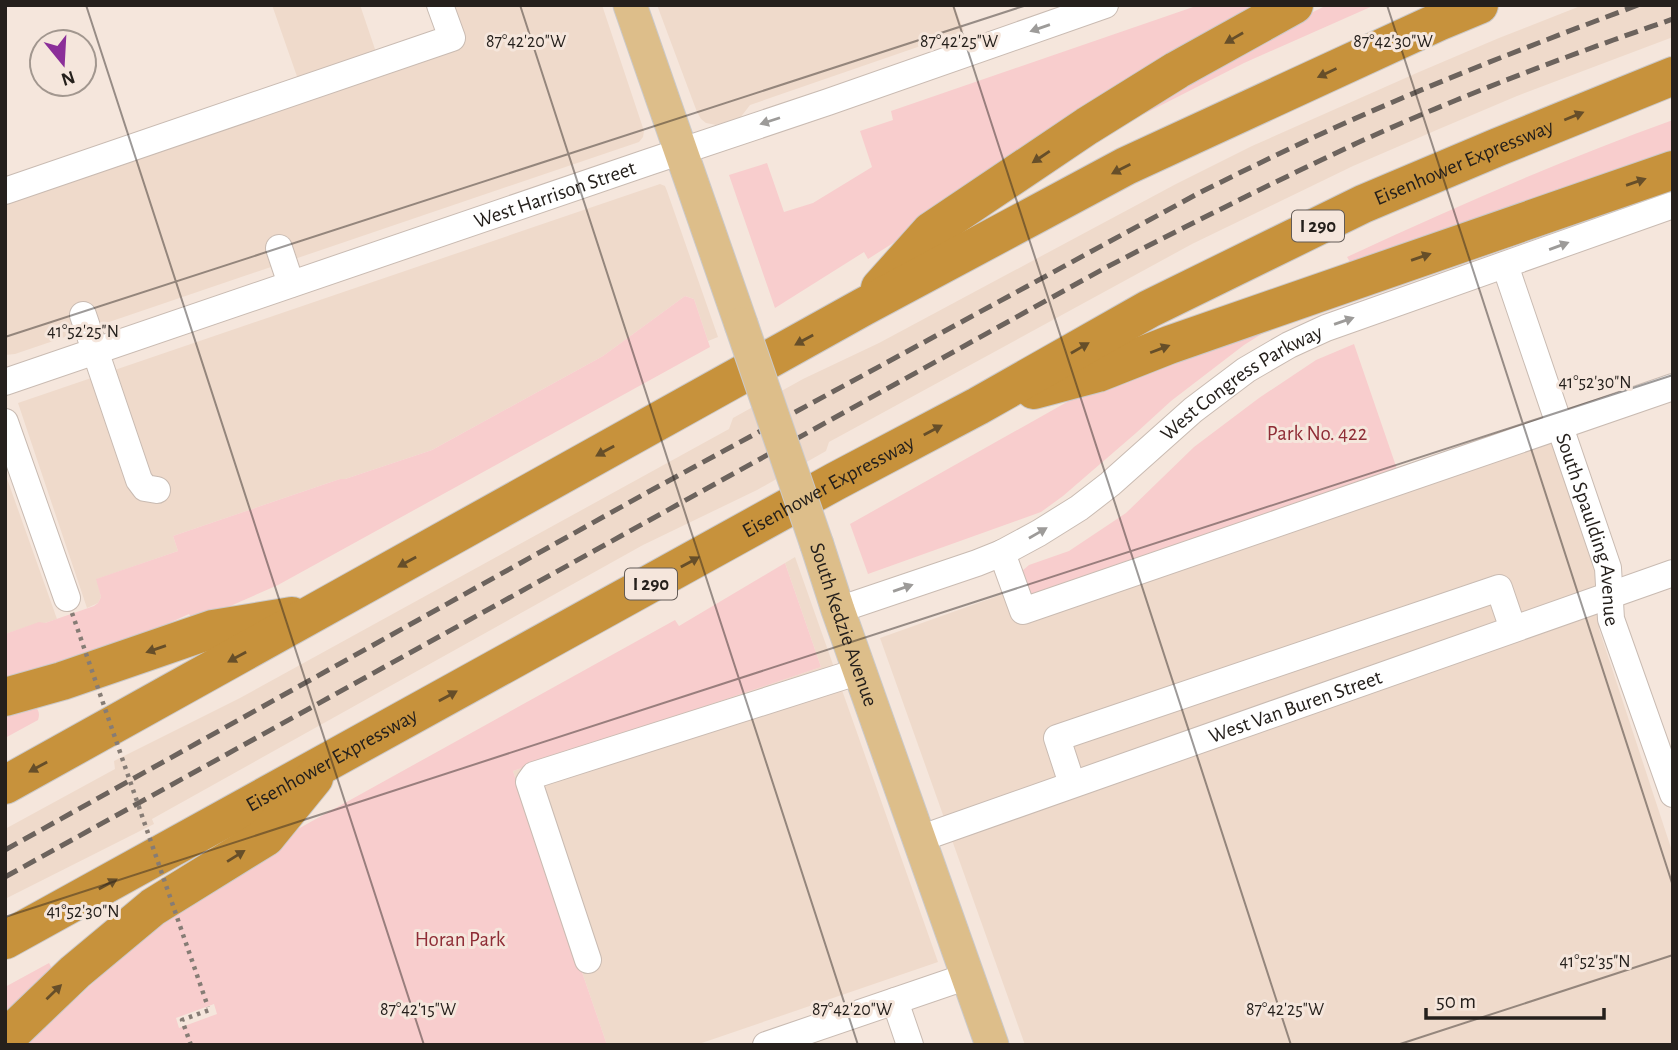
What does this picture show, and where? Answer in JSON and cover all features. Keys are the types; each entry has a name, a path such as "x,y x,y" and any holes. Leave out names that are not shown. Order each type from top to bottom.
{"highway":[{"path":"863,307 930,231 1177,70 1294,5"},
{"path":"5,785 863,307 1126,166 1479,5"},
{"name":"Eisenhower Expressway","path":"5,940 836,481 978,406 1149,309 1363,204 1673,76"},
{"path":"978,406 1098,373 1169,345 1673,170"},
{"path":"5,697 62,681 213,629 318,612"},
{"path":"5,1039 75,972 153,907 266,838 324,764"}],"main road":[{"name":"South Kedzie Avenue","path":"630,5 838,610 992,1045"}],"street":[{"path":"5,191 452,38 440,5"},
{"name":"West Harrison Street","path":"5,382 681,150 841,98 1105,5"},
{"name":"West Congress Parkway","path":"838,610 975,564 1039,533 1079,508 1129,468 1193,410 1246,370 1289,345 1326,328 1673,205"},
{"path":"279,248 291,284"},
{"name":"South Spaulding Avenue","path":"1505,265 1608,568 1611,619 1664,741 1673,794"},
{"path":"83,315 139,480 145,488 157,490"},
{"path":"1002,553 1023,611 1673,387"},
{"path":"5,422 12,463 69,606"},
{"name":"West Van Buren Street","path":"919,839 1673,573"},
{"path":"1072,784 1057,738 1499,587 1513,628"},
{"path":"588,960 529,782 534,775 860,671"},
{"path":"766,1045 829,1035 895,1001 968,976"},
{"path":"895,1001 910,1045"}],"path":[{"path":"69,606 209,1010 182,1020 191,1045"}],"shaded area":[{"path":"272,5 360,5 378,58 451,38 440,5 602,5 644,131 643,137 639,142 15,354 5,355 5,191 300,85"},
{"path":"657,5 954,5 964,31 750,105 740,118 716,125 706,123 697,112"},
{"path":"1583,5 1673,5 1673,37 1517,96 1353,166 1192,244 829,442 826,451 757,490 643,545 152,819 154,824 5,899 5,829 115,769 114,761 240,698 729,429 733,418 803,379 879,343 1176,184 1252,146 1419,72"},
{"path":"660,184 665,186 667,191 718,337 708,341 694,299 685,296 603,356 432,450 173,536 178,551 97,579 101,597 98,603 87,608 18,403"},
{"path":"1551,429 1601,574 1599,629 1673,854 1673,1045 1025,1045 880,638 1006,593 994,572 1007,566 1023,610"},
{"path":"5,473 57,619 5,634"},
{"path":"795,557 938,962 696,1045 607,1045 513,771 821,667 785,563"}],"green space":[{"path":"1199,5 1269,5 868,259 864,252 775,308 729,175 767,163 784,212 813,203 872,167 860,131 893,120 891,111"},
{"path":"1327,5 1375,5 1244,63 1144,114 1140,106 1267,35"},
{"path":"1673,120 1673,158 1353,267 1347,257 1508,185"},
{"path":"685,296 694,299 710,347 278,585 194,622 189,614 147,633 5,682 5,634 94,606 101,597 96,579 178,551 173,536 432,450 603,356"},
{"path":"1276,325 1244,345 1171,401 1063,496 1041,512 868,574 850,524 1083,393"},
{"name":"Park No. 422","path":"1354,344 1398,472 1039,594 1026,593 1022,571 1029,565 1069,551 1126,513 1194,447 1259,398 1316,360"},
{"name":"Horan Park","path":"785,563 821,667 513,771 607,1045 15,1045 71,991 79,996 147,932 278,840 675,620 679,626","holes":["214,1004 217,1014 179,1028 176,1018"]},
{"path":"34,705 39,712 38,720 5,738 5,712"},
{"path":"49,963 56,976 5,1024 5,987"}],"railway":[{"path":"5,850 648,492 1199,193 1393,102 1638,5"},
{"path":"5,877 1136,252 1293,173 1435,109 1593,47 1673,19"}]}
